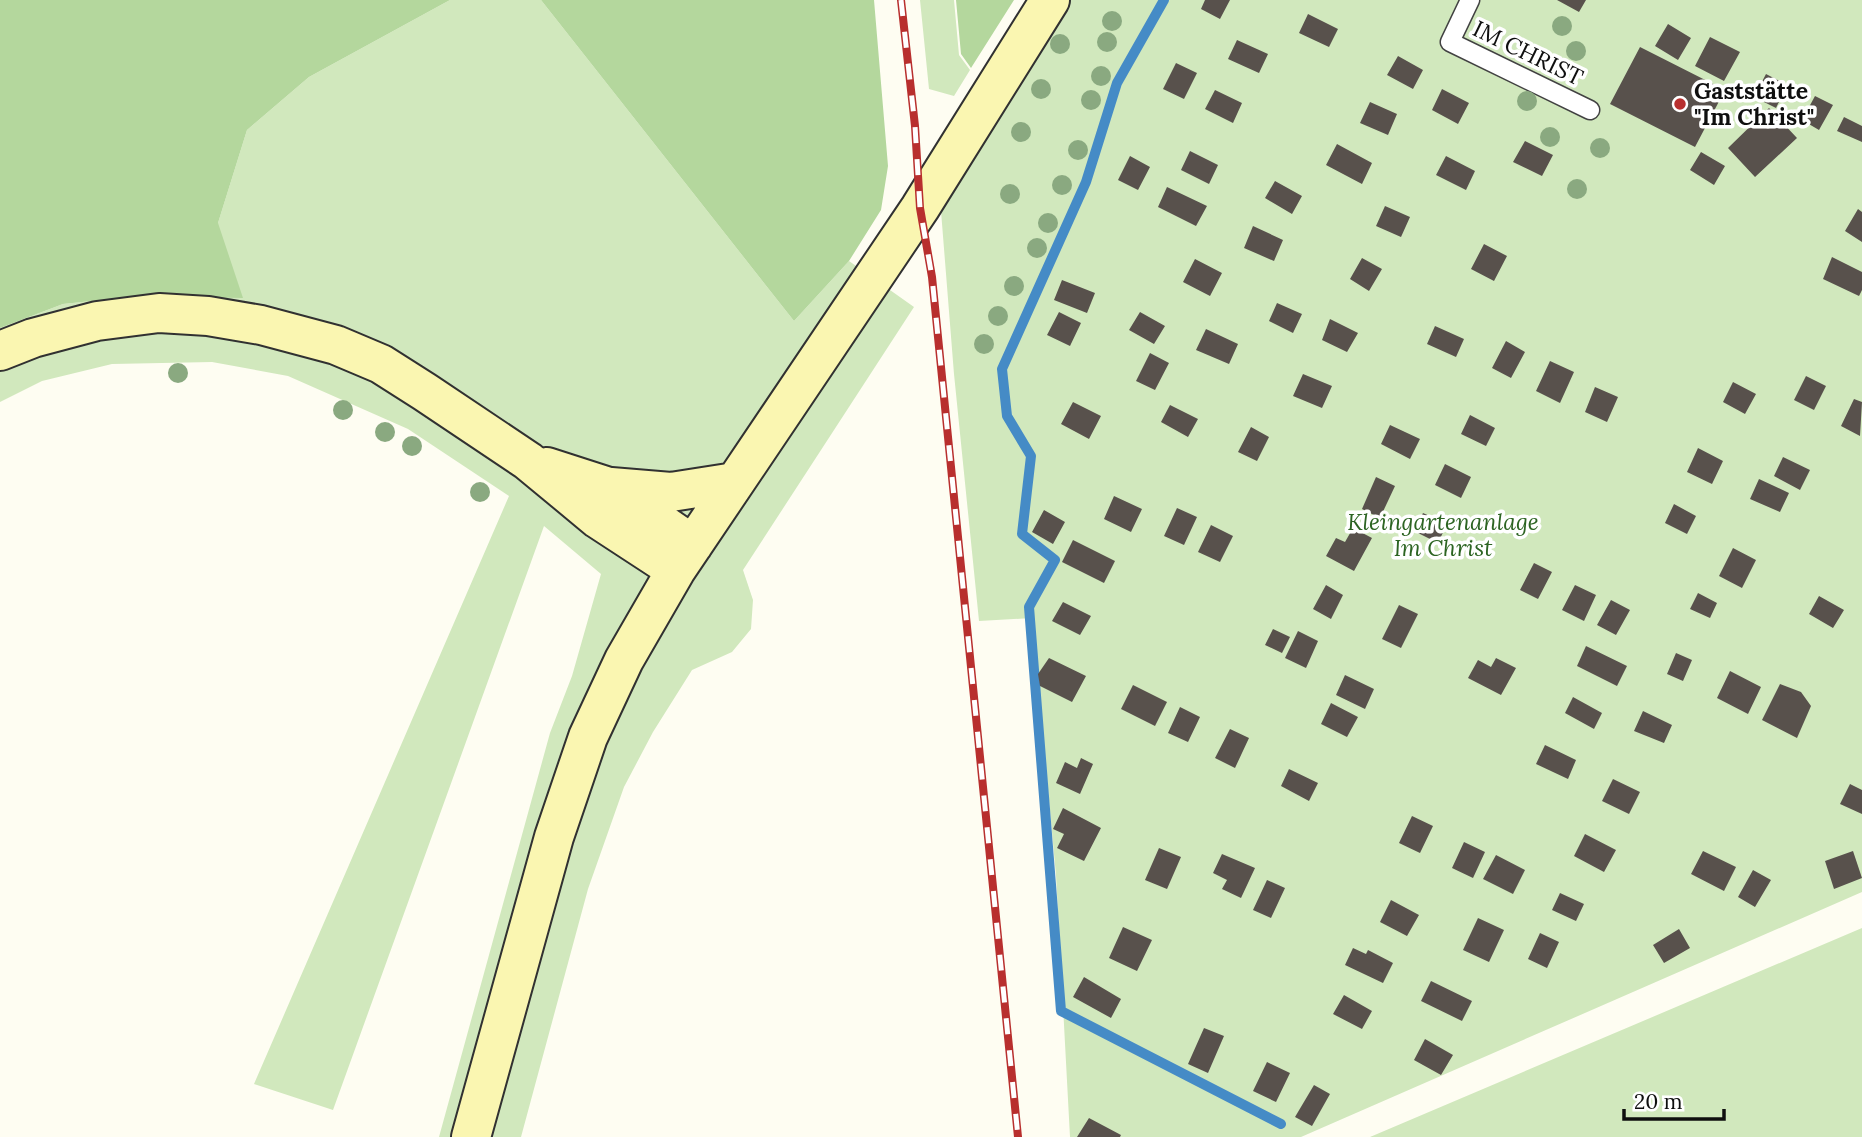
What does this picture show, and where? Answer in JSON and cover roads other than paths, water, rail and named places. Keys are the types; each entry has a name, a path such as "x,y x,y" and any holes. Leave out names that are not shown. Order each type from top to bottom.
{"main road":[{"path":"471,1137 554,837 588,737 624,660 684,558 920,208 1050,0"},
{"path":"0,352 33,338 97,321 159,313 208,316 261,325 336,345 381,364 528,461 598,519 684,558"},
{"path":"528,461 609,487 671,492 735,482"},
{"path":"609,487 684,558"}],"lane":[{"name":"IM CHRIST","path":"1470,0 1450,42 1590,110"}],"waterway":[{"path":"1164,0 1117,83 1086,182 1002,369 1007,416 1031,456 1022,534 1055,560 1029,607 1061,1011 1281,1124"}],"railway":[{"path":"901,0 915,126 920,208 932,277 1018,1137"}],"place":[{"name":"Gaststätte \"Im Christ\"","path":"1680,104"}],"park label":[{"name":"Kleingartenanlage Im Christ","path":"1443,535"}]}
